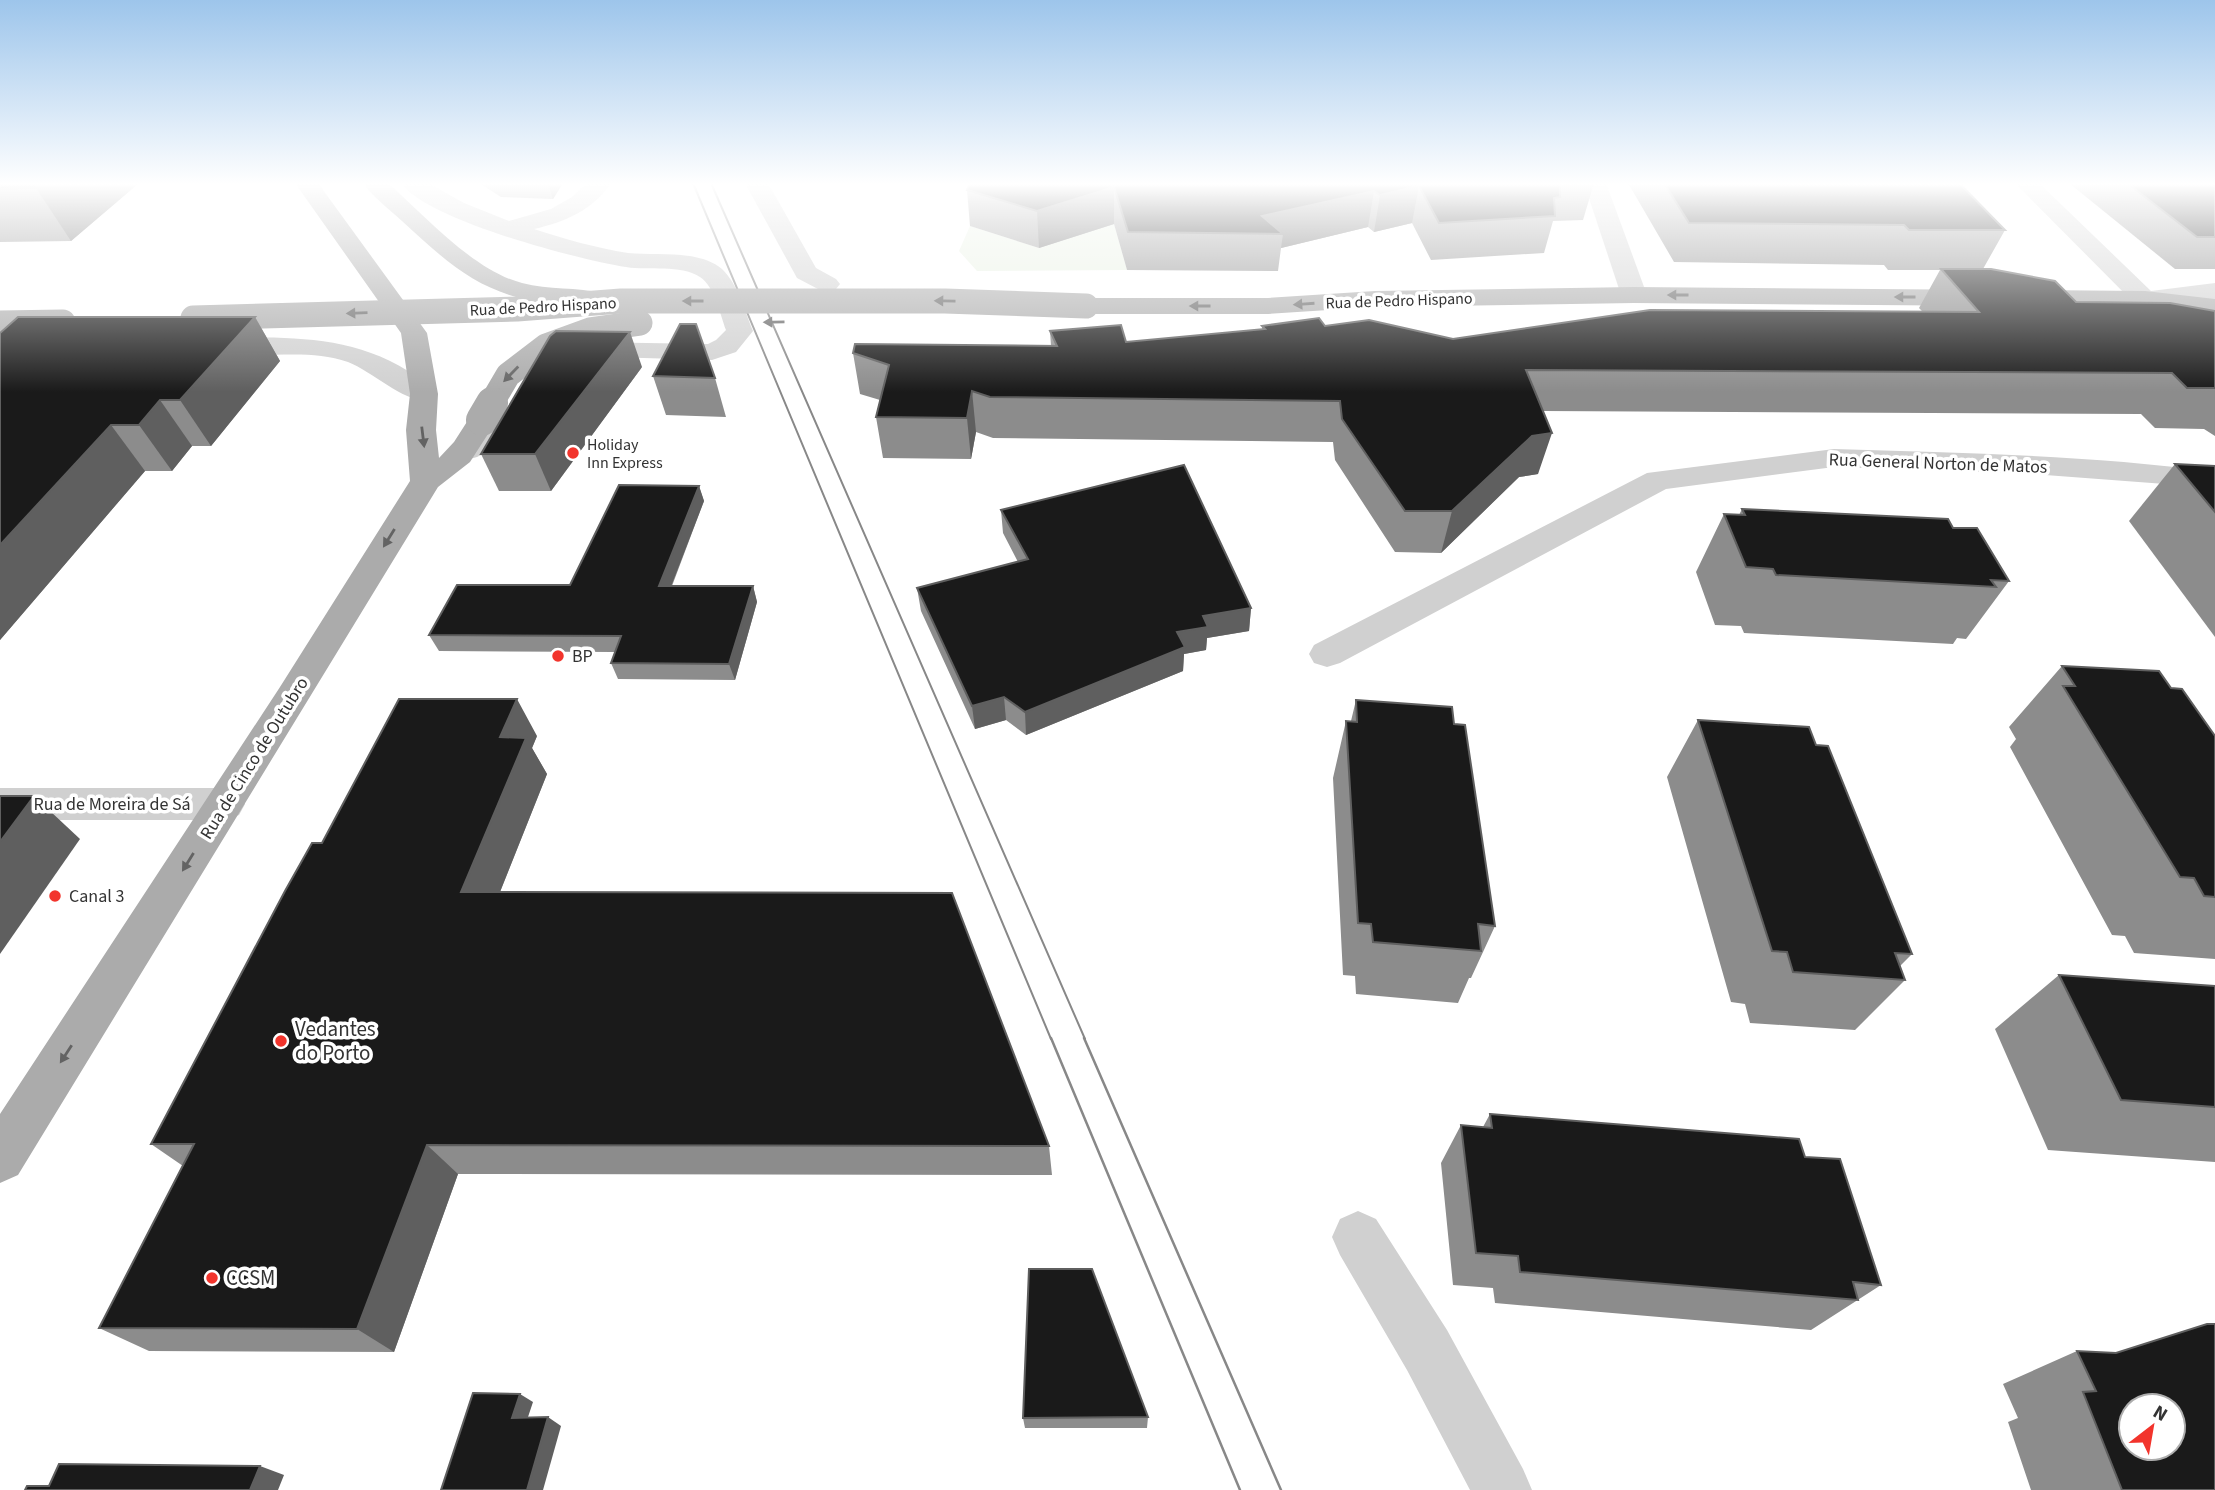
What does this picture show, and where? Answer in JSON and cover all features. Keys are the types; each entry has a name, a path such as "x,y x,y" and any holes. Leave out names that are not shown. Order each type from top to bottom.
{"main road":[{"path":"356,253 414,333 424,394 421,430 426,481"},
{"path":"456,253 481,274 502,285 563,298 621,301"},
{"name":"Rua de Pedro Hispano","path":"168,319 517,309 621,301 945,300 1086,306 1268,306 1375,299 1634,295 2145,299"},
{"path":"2145,299 2215,307"},
{"name":"Rua de Pedro Hispano","path":"426,481 456,461 466,450 508,374 545,346 590,330 643,323 955,320 1086,306"},
{"path":"0,323 81,333"},
{"name":"Rua de Cinco de Outubro","path":"0,1158 426,481"}],"street":[{"path":"466,450 512,429 540,373 557,359 581,349 712,352 726,346 740,331 713,275 696,267 591,253"},
{"path":"795,253 806,273 827,284"},
{"path":"1619,253 1634,295"},
{"path":"2097,253 2145,299"},
{"name":"Rua de Pedro Hispano","path":"2145,299 2215,292"},
{"path":"0,345 81,333"},
{"path":"190,345 288,346 349,353 392,373 424,394"},
{"name":"Rua General Norton de Matos","path":"1327,654 1658,480 1835,458 2018,464 2165,475 2215,482"},
{"name":"Rua de Moreira de Sá","path":"0,804 225,804"},
{"path":"1358,1237 1427,1350 1502,1490"}],"green space":[{"path":"960,253 1122,253 1127,270 977,271"}],"building":[{"path":"1941,269 1991,269 2055,281 2076,302 2170,303 2215,311 2215,388 2187,388 2172,373 1526,370 1552,433 1532,436 1452,511 1405,511 1342,419 1340,401 990,397 972,391 967,418 876,417 889,365 853,353 855,344 1057,346 1050,331 1121,325 1126,342 1265,329 1262,326 1319,318 1325,326 1369,320 1453,339 1650,310 1979,312"},
{"path":"18,317 255,317 180,400 160,400 139,425 111,425 0,545 0,333"},
{"path":"680,324 696,324 715,378 653,376"},
{"path":"556,331 630,332 535,454 481,454 550,336"},
{"path":"2175,464 2215,466 2215,512"},
{"path":"1184,465 1251,608 1203,616 1208,627 1177,632 1185,647 1025,712 1004,697 972,706 917,588 1028,559 1001,510"},
{"path":"619,485 699,486 659,586 753,586 729,664 611,663 621,636 429,635 457,585 570,585"},
{"path":"1742,509 1948,519 1953,528 1977,528 2009,581 1991,580 1996,587 1776,575 1773,569 1746,567 1724,514 1745,515"},
{"path":"2062,666 2159,671 2171,688 2182,689 2215,736 2215,897 2204,896 2194,878 2180,877 2063,686 2075,686"},
{"path":"399,699 517,699 500,737 526,738 461,892 952,893 1049,1146 427,1145 357,1329 99,1328 194,1144 151,1144 285,891 312,843 322,843"},
{"path":"1356,700 1452,707 1454,724 1465,725 1495,926 1478,924 1481,951 1373,942 1371,924 1358,923 1346,721 1357,722"},
{"path":"1698,720 1809,727 1816,745 1828,746 1912,954 1895,953 1905,980 1793,972 1787,952 1772,951"},
{"path":"0,796 34,796 0,842"},
{"path":"2059,975 2215,986 2215,1107 2121,1100"},
{"path":"1490,1114 1799,1139 1805,1157 1840,1159 1881,1285 1853,1282 1858,1300 1520,1272 1518,1256 1476,1253 1461,1125 1492,1128"},
{"path":"1029,1269 1092,1269 1148,1417 1023,1418"},
{"path":"2207,1324 2215,1324 2215,1490 2122,1490 2083,1392 2096,1391 2077,1351 2116,1353"},
{"path":"473,1393 520,1394 512,1418 548,1417 527,1490 441,1490"},
{"path":"59,1464 260,1466 250,1490 25,1490 27,1486 49,1486"}],"tram line":[{"path":"722,253 1051,1039"},
{"path":"741,253 1085,1039"},
{"path":"1051,1038 1240,1490"},
{"path":"1084,1038 1281,1490"}],"place":[{"name":"Holiday Inn Express","path":"573,453"},
{"name":"BP","path":"558,656"},
{"name":"Canal 3","path":"55,896"},
{"name":"Vedantes do Porto","path":"281,1041"},
{"name":"CCSM","path":"212,1278"}]}
